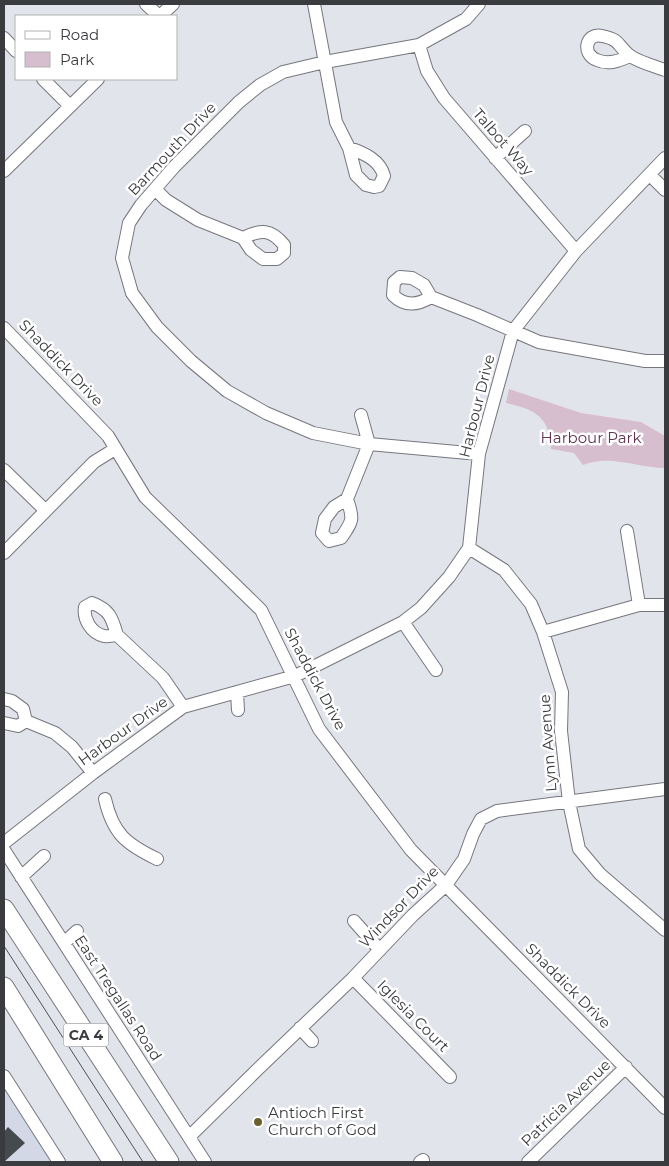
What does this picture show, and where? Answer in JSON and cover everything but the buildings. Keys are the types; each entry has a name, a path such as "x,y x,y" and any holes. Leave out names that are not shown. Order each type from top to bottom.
{"highway":[{"name":"CA 4","path":"4,909 169,1162"},
{"name":"CA 4","path":"4,987 113,1162"}],"street":[{"path":"146,4 158,15"},
{"path":"160,15 173,4"},
{"path":"314,4 336,122 349,148"},
{"name":"Barmouth Drive","path":"479,4 466,19 420,45 283,72 260,85 239,102 141,205 129,224 122,258 132,293 157,327 191,361 227,391 266,413 313,433 369,444 479,454"},
{"path":"4,38 15,50"},
{"name":"Talbot Way","path":"420,45 427,71 444,98 576,251"},
{"path":"630,56 665,70"},
{"path":"44,80 70,106"},
{"path":"4,171 97,80"},
{"path":"495,158 525,130"},
{"name":"Harbour Drive","path":"4,842 92,773 183,707 295,676 403,622 421,608 449,577 469,548 479,454 513,331 576,251 665,158"},
{"path":"650,175 665,190"},
{"path":"155,189 166,200 198,220 243,238"},
{"path":"431,297 539,342 645,360 665,361"},
{"name":"Shaddick Drive","path":"4,328 108,436 145,497 261,610 295,676 319,729 412,850 665,1108"},
{"path":"347,499 369,444 361,415"},
{"path":"4,553 94,462 115,449"},
{"path":"4,470 45,510"},
{"path":"627,531 639,605"},
{"name":"Lynn Avenue","path":"469,548 504,570 531,604 543,632 562,692 561,731 569,802 579,849 600,874 665,930"},
{"path":"543,632 639,605 665,605"},
{"path":"403,622 436,670"},
{"path":"117,635 163,678 183,707"},
{"path":"238,692 238,710"},
{"path":"4,700 12,701 24,709 26,721"},
{"path":"4,723 18,726 26,721"},
{"path":"26,721 55,733 72,747 92,773"},
{"name":"Windsor Drive","path":"189,1138 352,978 413,915 446,885 464,859 481,819 497,811 665,789"},
{"path":"105,799 108,812 122,838 135,849 157,859"},
{"name":"East Tregallas Road","path":"4,850 205,1162"},
{"path":"21,877 44,856"},
{"path":"354,920 380,950"},
{"path":"64,943 77,931"},
{"name":"Iglesia Court","path":"352,978 450,1077"},
{"path":"300,1028 312,1041"},
{"name":"Patricia Avenue","path":"528,1162 626,1068"},
{"path":"4,1077 59,1162"}],"shaded area":[{"path":"4,1076 59,1162 4,1162"}],"green space":[{"name":"Harbour Park","path":"509,389 581,413 641,422 665,436 665,468 614,461 593,462 583,465 574,453 551,449 548,429 539,416 525,408 506,403"}],"tram line":[{"path":"4,946 143,1162"}],"place":[{"name":"Antioch First Church of God","path":"258,1122"}]}
